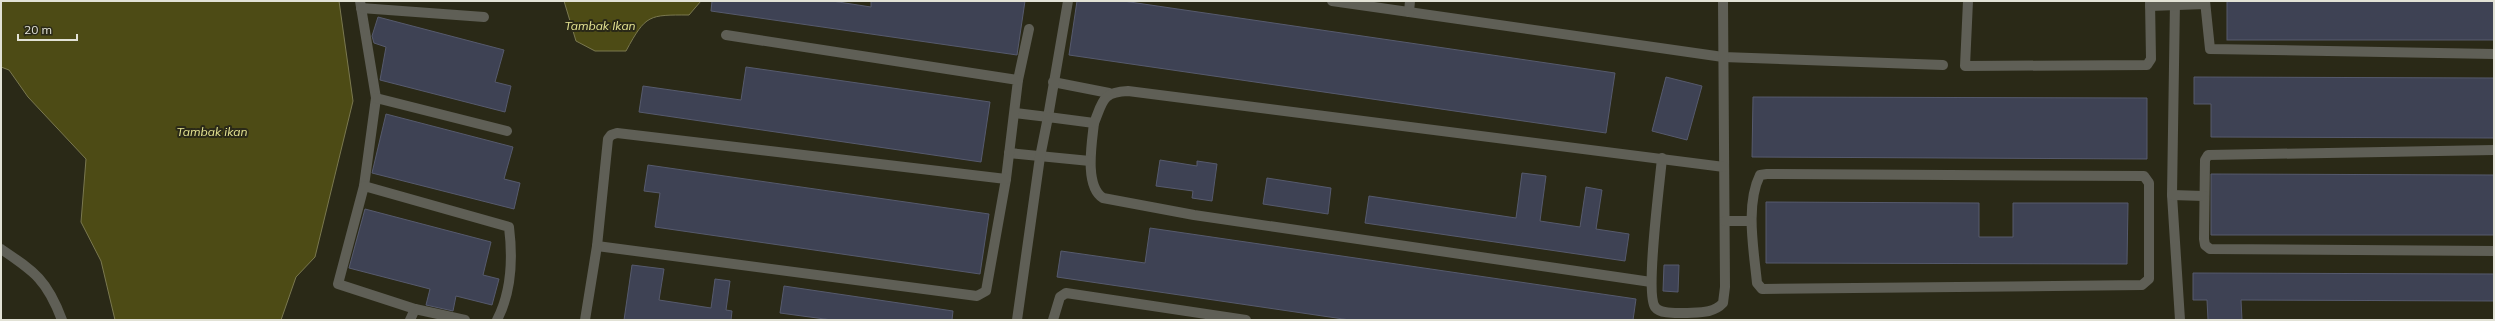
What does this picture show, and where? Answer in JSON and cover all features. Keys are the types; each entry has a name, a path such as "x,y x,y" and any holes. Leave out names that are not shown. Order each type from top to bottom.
{"street":[{"path":"1017,320 1040,157 1068,1"},
{"path":"1332,1 1723,57 1943,65"},
{"path":"1409,12 1410,1"},
{"path":"1662,158 1651,282 1655,308 1679,317 1712,311 1723,303 1725,221 1723,57 1724,1"},
{"path":"1968,1 1965,66 2147,65 2151,58 2150,3 2174,2 2205,2 2210,49 2494,54"},
{"path":"2174,2 2172,195 2180,320"},
{"path":"465,320 415,309 340,287 338,284 364,186 376,98 361,4 484,17"},
{"path":"597,246 977,296 986,292 1006,179 1018,80 1029,29"},
{"path":"726,34 1018,80"},
{"path":"1053,82 1109,93 1128,91 1724,167"},
{"path":"1109,93 1103,100 1094,123 1090,161 1096,192 1103,198 1202,216 1651,282"},
{"path":"376,98 507,131"},
{"path":"1015,113 1094,123"},
{"path":"585,320 597,246 608,139 611,135 617,133 1006,179"},
{"path":"2494,150 2208,155 2205,160 2204,196 2204,239 2205,245 2210,249 2494,252"},
{"path":"1009,153 1090,161"},
{"path":"1767,174 2144,176 2149,183 2149,279 2142,285 1762,289 1757,283 1751,221 1757,182 1760,176 1767,174"},
{"path":"364,186 507,225 511,257 510,278 503,308 497,320"},
{"path":"2172,195 2204,196"},
{"path":"1725,221 1751,221"},
{"path":"1,249 41,278 54,298 62,320"},
{"path":"1053,320 1060,297 1066,294 1246,320"},
{"path":"410,320 415,309"}],"water":[{"name":"Tambak ikan","path":"1,1 339,1 353,101 315,257 296,277 281,320 115,320 101,261 81,222 86,159 28,97 9,70 1,67"},
{"name":"Tambak Ikan","path":"564,1 701,1 689,15 665,15 650,19 644,23 626,51 595,51 576,41"}],"building":[{"path":"712,1 832,1 871,7 871,1 1025,1 1017,55 711,11"},
{"path":"1077,1 1123,1 1615,73 1606,133 1069,55"},
{"path":"2227,1 2494,1 2494,40 2227,40"},
{"path":"378,17 504,50 495,82 511,86 505,112 380,80 386,47 374,43 372,36"},
{"path":"746,67 990,102 981,162 639,112 643,86 741,100"},
{"path":"1666,77 1702,86 1687,140 1652,131"},
{"path":"2194,77 2494,78 2494,138 2211,137 2211,104 2194,104"},
{"path":"1753,97 2147,98 2147,159 1752,157"},
{"path":"386,114 513,147 504,179 520,183 514,209 372,173"},
{"path":"1160,160 1197,166 1197,161 1217,164 1212,201 1192,198 1193,191 1156,186"},
{"path":"648,165 989,214 980,274 655,227 660,193 644,191"},
{"path":"1522,173 1546,176 1540,221 1580,227 1586,187 1602,190 1596,229 1629,234 1625,261 1365,223 1369,196 1516,218"},
{"path":"2211,174 2494,175 2494,235 2211,235"},
{"path":"1267,178 1331,188 1328,214 1263,204"},
{"path":"1766,202 1979,203 1979,237 2013,237 2013,203 2128,203 2127,264 1766,263"},
{"path":"365,209 491,242 483,275 499,279 492,305 456,296 453,311 426,305 430,289 349,268"},
{"path":"1150,228 1636,299 1633,320 1350,320 1057,277 1061,251 1145,263"},
{"path":"632,265 664,269 659,300 711,308 715,279 730,281 726,310 732,311 731,320 624,320"},
{"path":"1664,265 1679,265 1678,292 1663,291"},
{"path":"2193,273 2494,274 2494,301 2241,300 2242,320 2208,320 2207,300 2193,300"},
{"path":"784,286 953,311 952,320 832,320 780,313"}]}
